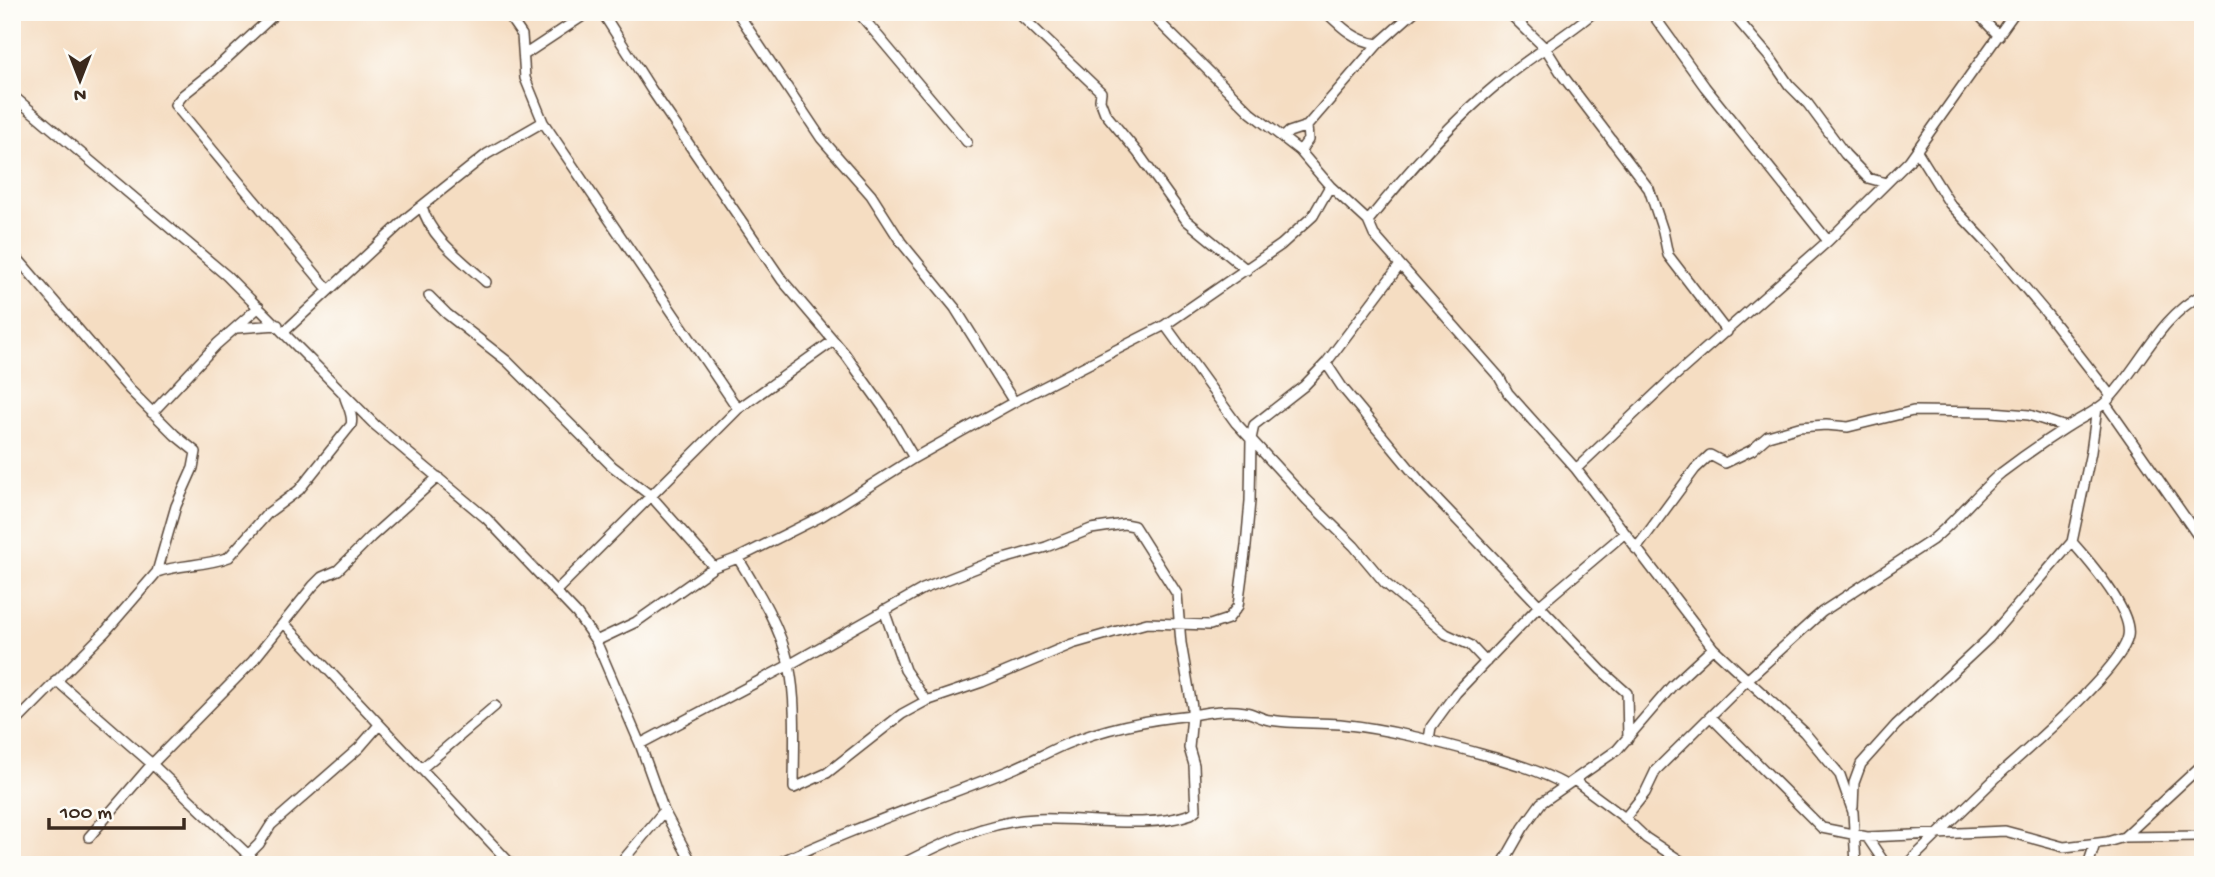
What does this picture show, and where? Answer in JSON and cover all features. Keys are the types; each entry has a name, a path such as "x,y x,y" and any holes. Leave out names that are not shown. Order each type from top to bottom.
{"street":[{"path":"277,12 175,105 328,289"},
{"path":"506,12 522,35 525,78 543,122 738,409"},
{"path":"524,55 589,12"},
{"path":"602,12 651,89 782,280 833,341 887,414 914,458"},
{"path":"737,12 821,138 871,195 901,242 955,307 1014,402"},
{"path":"858,12 967,142"},
{"path":"1017,12 1101,92 1100,100 1105,113 1138,153 1186,220 1247,270"},
{"path":"1149,12 1251,113 1300,150 1330,186 1368,221 1374,236 1576,469 1713,648 1804,732 1840,775 1853,812"},
{"path":"1326,12 1362,42 1378,44"},
{"path":"1283,138 1289,132 1307,127 1378,44 1414,12"},
{"path":"1508,12 1546,49 1563,76 1649,189 1668,256 1727,332"},
{"path":"1368,221 1413,165 1503,79 1573,31 1594,12"},
{"path":"1651,12 1705,87 1828,241"},
{"path":"1731,12 1789,85 1808,104 1844,154 1868,178 1886,183"},
{"path":"1976,12 1999,36"},
{"path":"1576,469 1669,381 1828,241 1917,151 2015,12"},
{"path":"12,95 143,204 259,307 375,425 487,519 577,614 596,641 640,744 664,811 693,865"},
{"path":"237,328 281,328 422,206 487,154 543,122"},
{"path":"1300,150 1308,140 1307,127"},
{"path":"1917,151 1950,204 2047,314 2104,403 2203,543"},
{"path":"596,641 636,622 714,567 738,558 822,516 914,458 1014,402 1165,325 1281,244 1312,216 1330,186"},
{"path":"422,206 425,220 434,233 486,282"},
{"path":"12,251 106,363 152,413 196,452 176,506 157,572 105,632 12,726"},
{"path":"738,558 760,592 777,628 789,665 794,732 794,789 827,773 902,714 926,701 982,682 1072,644 1104,635 1147,624 1210,625 1228,619 1238,606 1250,501 1251,439 1254,425 1283,404 1326,363 1401,265"},
{"path":"1625,818 1645,793 1656,770 1822,612 1932,540 1949,527 2002,472 2104,403 2154,337 2188,303 2203,294"},
{"path":"429,296 447,314 507,362 612,466 651,496 714,567"},
{"path":"152,413 217,344 259,307"},
{"path":"1165,325 1236,423 1354,546 1385,583 1446,634 1470,645 1486,662"},
{"path":"556,591 738,409 833,341"},
{"path":"1326,363 1342,387 1420,481 1601,670 1627,693 1628,739"},
{"path":"157,572 173,566 220,561 229,557 268,513 299,491 351,425 352,417 344,394"},
{"path":"1856,865 1853,835 1854,783 1861,764 1896,725 1989,638 2072,542 2104,403"},
{"path":"1636,549 1695,469 1710,455 1725,463 1752,450 1768,436 1826,425 1848,427 1913,411 1935,410 2029,415 2066,427"},
{"path":"89,837 152,764 252,662 322,577 338,570 438,477"},
{"path":"640,744 789,665 923,589 989,563 1046,547 1091,529 1124,524 1134,526 1177,594 1192,715 1189,748 1194,765 1196,810 1191,814 1158,820 1038,819 1009,822 939,844 900,865"},
{"path":"1429,739 1431,727 1442,712 1540,605 1625,533"},
{"path":"1906,865 2032,747 2097,681 2116,659 2128,638 2129,628 2120,607 2100,573 2072,542"},
{"path":"884,610 905,670 926,701"},
{"path":"284,623 512,865"},
{"path":"1503,865 1531,815 1541,803 1607,759 1628,739 1672,686 1713,648"},
{"path":"56,680 152,764 259,865"},
{"path":"421,769 495,706"},
{"path":"774,865 811,847 1010,770 1069,743 1134,724 1212,711 1246,712 1270,720 1389,730 1545,773 1570,783 1625,818 1647,838 1687,865"},
{"path":"1711,717 1822,828 1867,837 2005,831 2044,844 2064,847 2095,844 2124,837 2203,836"},
{"path":"249,855 271,825 359,748 379,724"},
{"path":"2124,837 2203,764"},
{"path":"619,865 664,811"},
{"path":"1867,837 1886,865"},
{"path":"2088,865 2095,844"}]}
